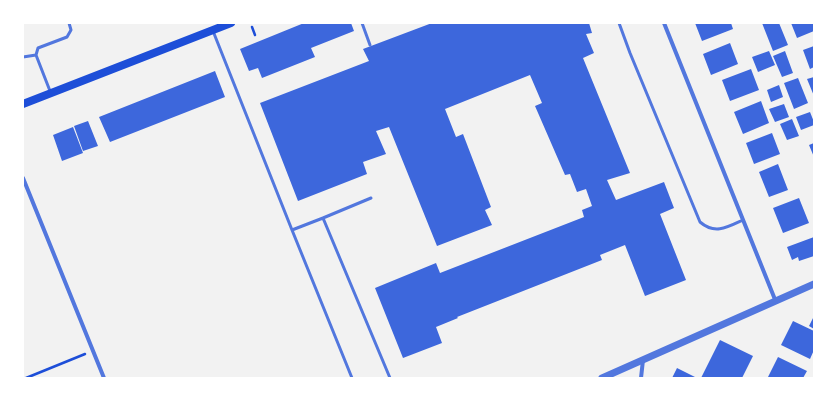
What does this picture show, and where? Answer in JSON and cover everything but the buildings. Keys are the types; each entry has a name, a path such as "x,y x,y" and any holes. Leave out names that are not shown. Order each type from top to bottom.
{"main road":[{"path":"23,104 231,23"}],"street":[{"path":"664,23 776,302"},
{"path":"23,178 104,378"},
{"path":"602,378 814,284"},
{"path":"641,378 643,360"}],"lane":[{"path":"51,93 36,55 38,48 67,37 71,30 69,23"},
{"path":"362,23 370,45"},
{"path":"619,23 700,222 706,227 722,229 743,220"},
{"path":"213,30 352,378"},
{"path":"23,57 36,55"},
{"path":"292,230 371,198"},
{"path":"323,218 390,378"}],"path":[{"path":"252,27 255,35"},
{"path":"26,378 93,351"}]}
